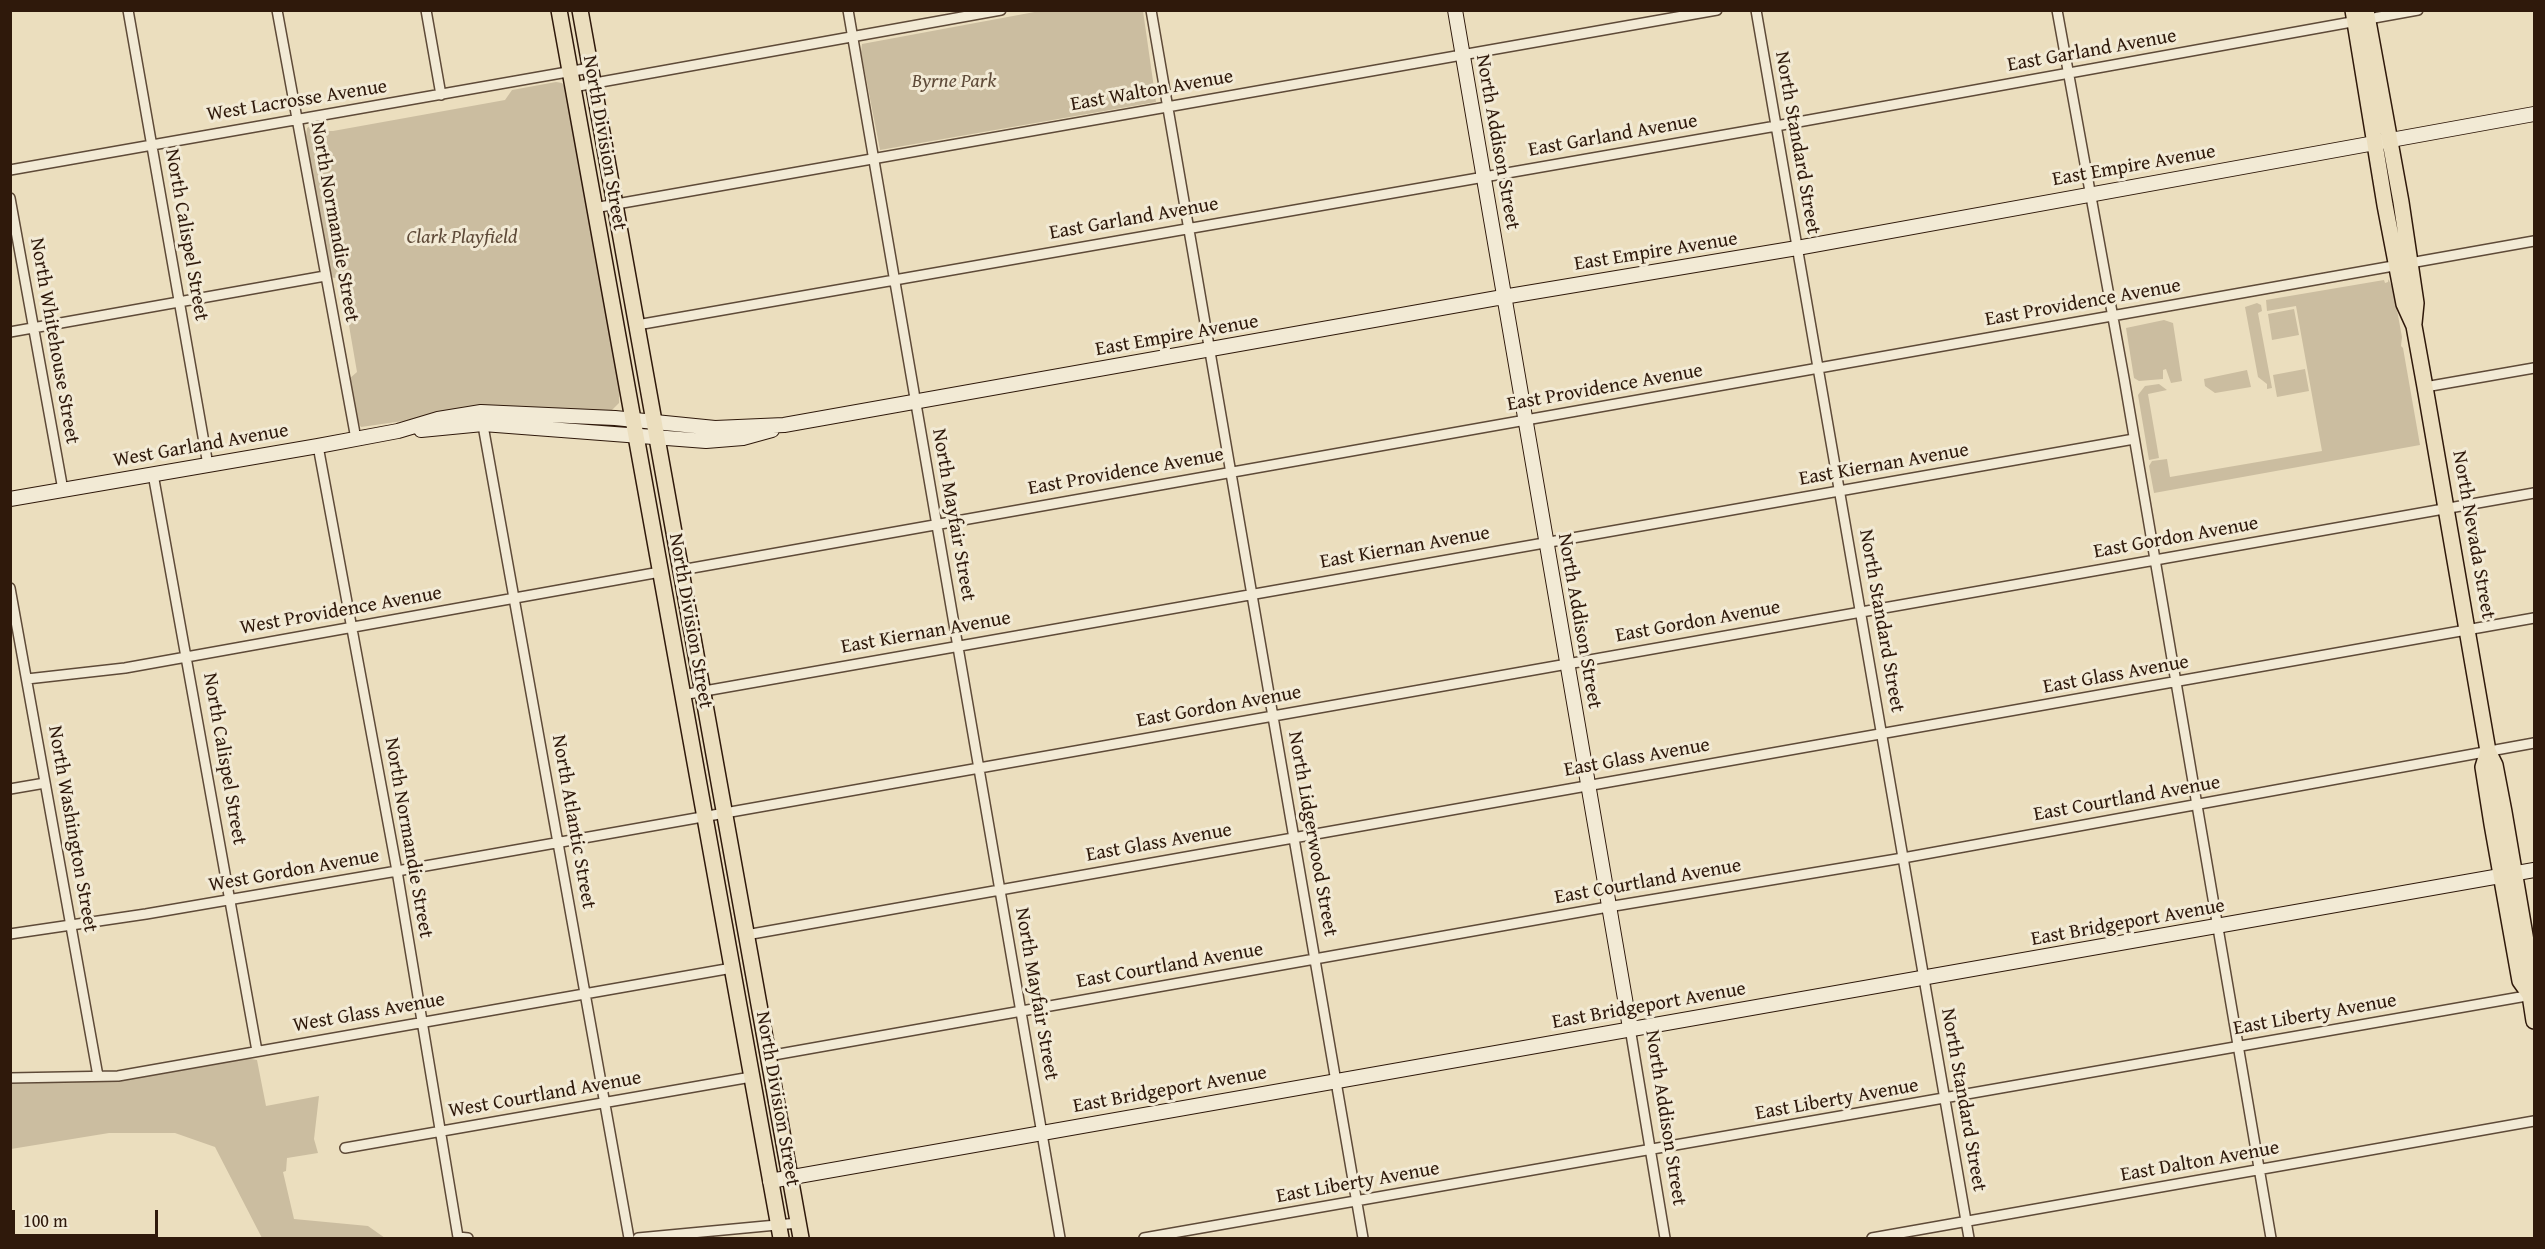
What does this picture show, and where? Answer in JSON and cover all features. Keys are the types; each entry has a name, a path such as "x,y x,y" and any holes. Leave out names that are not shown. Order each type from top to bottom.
{"main road":[{"name":"North Division Street","path":"559,10 779,1232"},
{"name":"North Division Street","path":"580,10 801,1239"},
{"name":"North Nevada Street","path":"2361,16 2390,140 2403,264"},
{"name":"North Nevada Street","path":"2361,16 2374,143 2403,264 2416,303 2414,326 2488,751 2483,767 2508,875 2520,981 2532,995 2535,1021"},
{"path":"717,885 727,894 734,932 746,935"},
{"path":"732,968 738,969 744,975 754,1029 764,1031"}],"street":[{"name":"North Calispel Street","path":"128,10 208,465"},
{"name":"North Normandie Street","path":"277,10 356,439"},
{"path":"426,10 441,94"},
{"name":"North Mayfair Street","path":"848,10 1060,1239"},
{"path":"571,80 593,84 1001,10"},
{"name":"North Lidgerwood Street","path":"1151,10 1363,1239"},
{"name":"North Addison Street","path":"1455,10 1665,1239"},
{"name":"East Walton Avenue","path":"594,208 1717,10"},
{"name":"North Standard Street","path":"1756,10 1969,1239"},
{"path":"2057,10 2134,439 2271,1239"},
{"name":"East Garland Avenue","path":"637,325 1776,126 2068,73 2361,16 2418,10"},
{"name":"West Lacrosse Avenue","path":"10,170 441,94 571,80 590,68"},
{"name":"East Empire Avenue","path":"655,430 784,425 915,403 1503,297 1797,248 2089,193 2535,114"},
{"name":"North Whitehouse Street","path":"10,198 63,490"},
{"name":"East Providence Avenue","path":"681,570 2535,241"},
{"path":"10,332 325,276"},
{"path":"2426,387 2535,368"},
{"name":"West Garland Avenue","path":"10,499 356,439 398,431 438,419 482,418 529,412 655,430"},
{"name":"North Atlantic Street","path":"482,418 629,1239"},
{"name":"East Kiernan Avenue","path":"682,695 2134,439"},
{"name":"North Normandie Street","path":"318,446 397,871 440,1132 463,1238"},
{"name":"North Calispel Street","path":"153,474 257,1051"},
{"name":"East Gordon Avenue","path":"726,813 2535,493"},
{"name":"West Providence Avenue","path":"27,680 125,668 660,572"},
{"name":"North Washington Street","path":"10,588 15,641 27,680 98,1076"},
{"name":"East Glass Avenue","path":"746,935 1294,836 1882,735 2535,618"},
{"name":"East Courtland Avenue","path":"768,1056 1608,907 1903,858 2535,743"},
{"path":"10,789 45,783"},
{"name":"West Gordon Avenue","path":"10,934 231,900 726,813"},
{"name":"East Bridgeport Avenue","path":"770,1181 2535,870"},
{"name":"West Glass Avenue","path":"10,1078 118,1076 732,968"},
{"name":"East Liberty Avenue","path":"1144,1239 2532,995"},
{"name":"West Courtland Avenue","path":"345,1148 751,1077"},
{"name":"East Dalton Avenue","path":"1872,1239 2535,1121"},
{"path":"638,1239 779,1232 798,1223"}],"green space":[{"name":"Byrne Park","path":"1040,11 1143,11 1156,102 880,150 861,52 862,44"},
{"name":"Clark Playfield","path":"556,82 562,83 566,89 619,386 619,403 611,411 602,412 501,407 361,427 357,421 349,379 357,372 341,279 330,277 306,136 307,128 312,125 324,131 333,131 505,100 512,90"},
{"path":"2388,279 2393,288 2402,337 2401,346 2420,445 2154,493 2149,466 2152,461 2167,459 2170,477 2322,451 2296,306 2267,311 2266,300 2384,280 2385,283"},
{"path":"2257,303 2261,305 2262,311 2258,313 2272,388 2267,389 2267,384 2258,377 2245,307"},
{"path":"2294,309 2299,335 2272,340 2268,314"},
{"path":"2164,320 2173,323 2182,381 2171,383 2166,369 2163,370 2163,379 2139,381 2134,378 2126,328"},
{"path":"2305,369 2309,391 2277,397 2273,375"},
{"path":"2247,370 2251,387 2215,393 2205,386 2204,379"},
{"path":"2159,384 2167,390 2148,394 2159,458 2149,460 2138,395 2145,386"},
{"path":"245,1058 257,1060 266,1106 319,1096 314,1139 318,1153 287,1158 286,1171 283,1172 294,1219 368,1226 385,1238 262,1238 215,1147 175,1133 109,1133 11,1149 11,1084 111,1081"}]}
